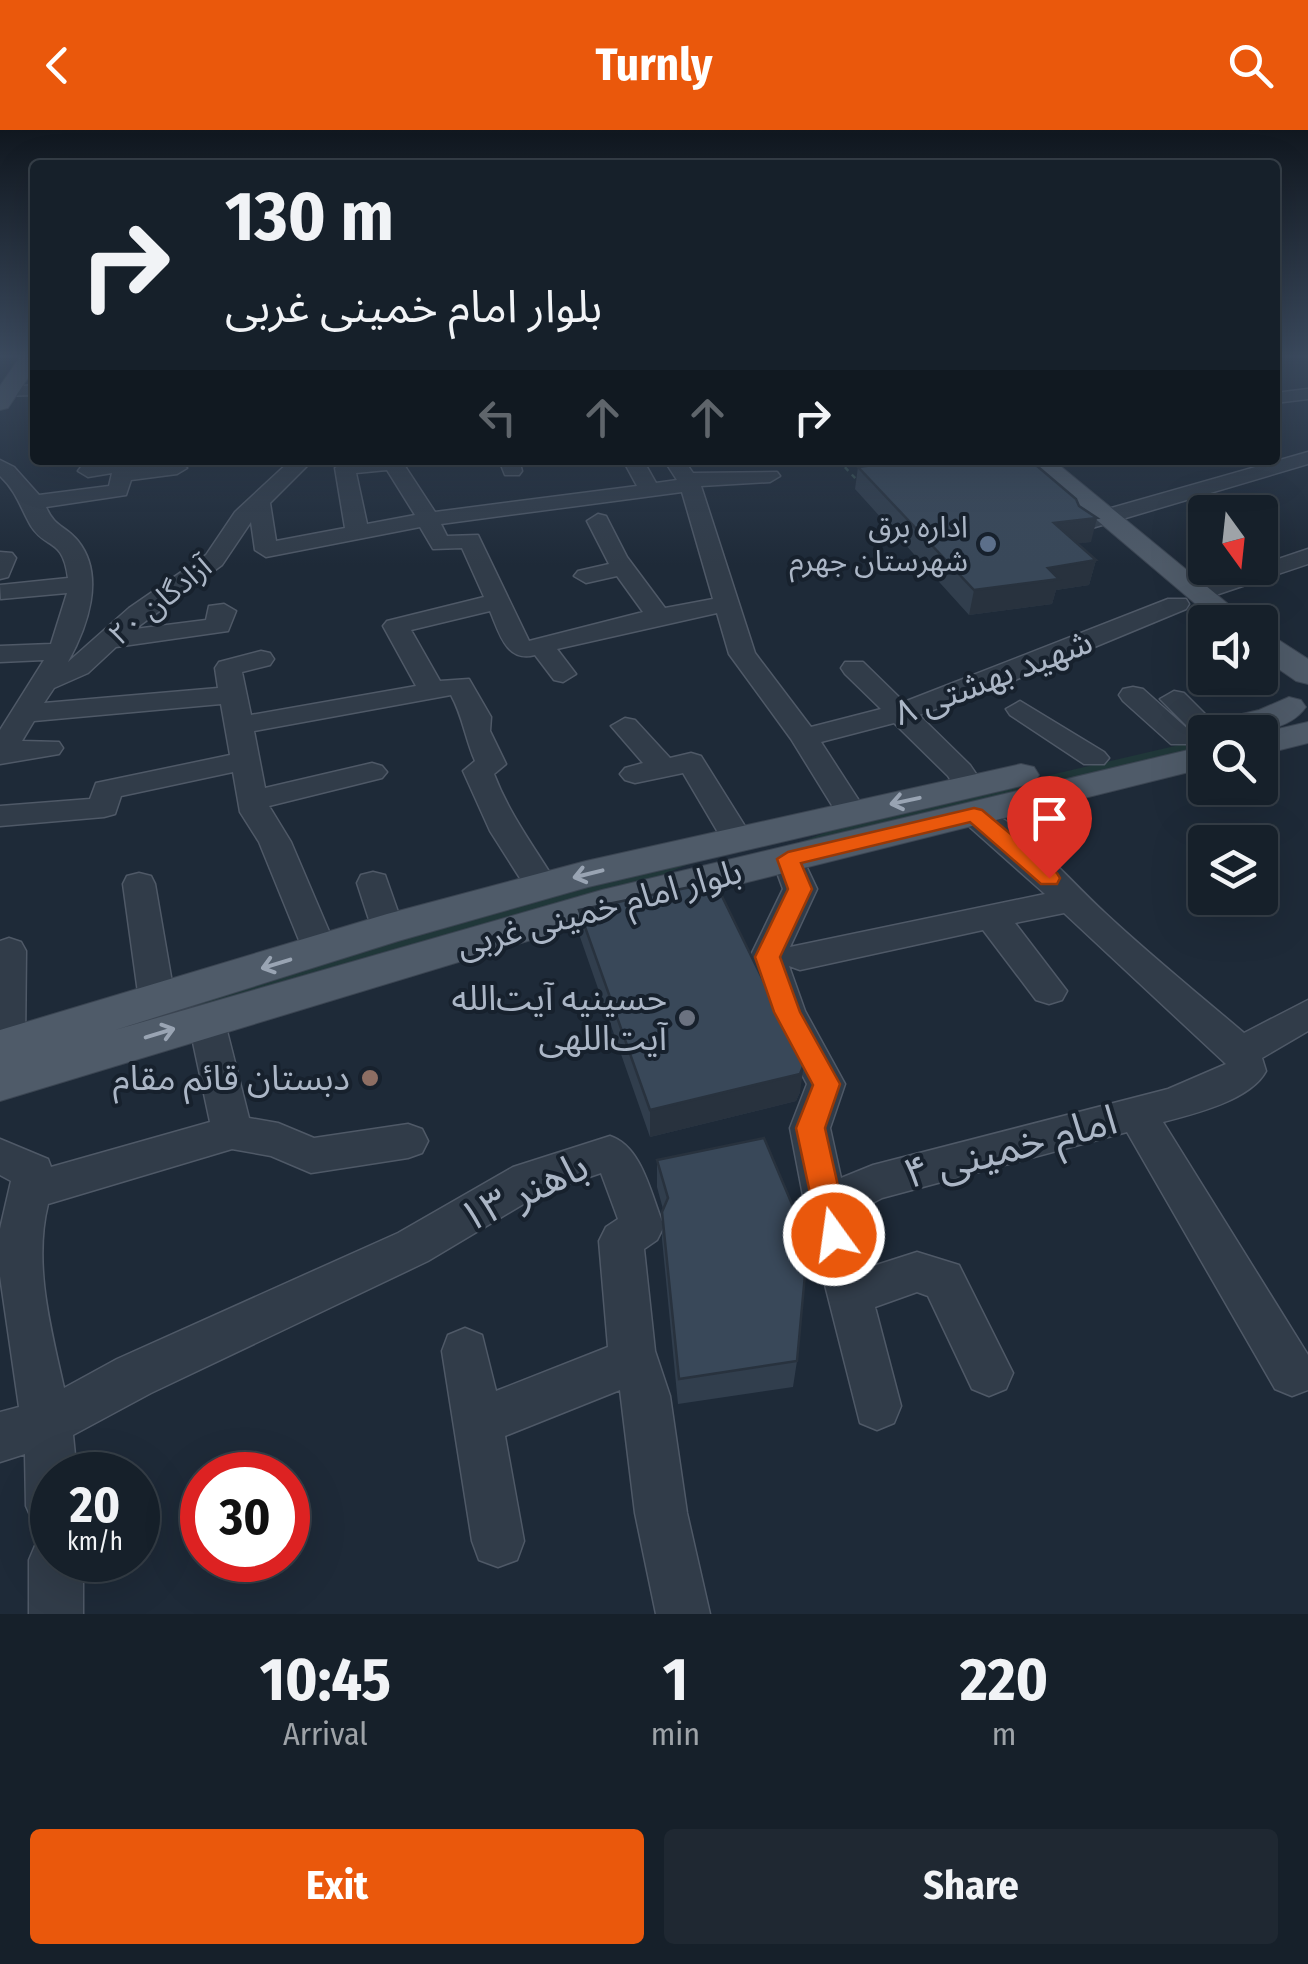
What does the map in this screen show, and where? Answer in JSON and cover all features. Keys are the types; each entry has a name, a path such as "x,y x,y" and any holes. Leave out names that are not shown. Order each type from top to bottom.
{"main road":[{"path":"1018,465 1095,520 1188,599 1200,605"},
{"path":"1043,465 1095,520"},
{"path":"1188,599 1192,605"},
{"path":"1278,668 1301,701"},
{"path":"1278,683 1301,701"},
{"path":"1278,725 1301,701"},
{"name":"بلوار امام خمینی غربی","path":"1275,715 1301,701"},
{"name":"بلوار امام خمینی غربی","path":"2,1059 206,1019 602,904 852,813 972,801 1094,758 1188,741"},
{"name":"بلوار امام خمینی غربی","path":"2,1059 158,1000 542,886 972,801 1188,743"}],"street":[{"path":"1095,520 1308,458"},
{"path":"355,465 357,532"},
{"path":"636,465 649,489"},
{"path":"0,466 33,502 41,524 70,544 82,584 62,650 26,698 1,753"},
{"path":"296,466 403,466 441,544 470,540 517,644 533,648 564,674"},
{"name":"آزادگان ۲۰","path":"26,698 80,667 138,613 214,560 242,518 296,466"},
{"path":"33,502 177,468"},
{"path":"88,471 120,481"},
{"path":"684,475 742,654 804,736 852,813"},
{"path":"259,502 266,550 428,519 649,489 684,475 770,476"},
{"path":"598,521 623,568 658,616"},
{"path":"702,524 738,658 742,654"},
{"name":"شهید بهشتی ۸","path":"804,736 872,723 999,679 1188,599 1308,556"},
{"path":"586,576 623,568"},
{"path":"0,592 82,584"},
{"path":"432,691 396,626 499,601"},
{"path":"533,648 658,616 728,604"},
{"path":"111,640 219,626 218,611 224,610"},
{"path":"0,654 62,650"},
{"path":"261,660 228,668 255,812 275,842 320,950"},
{"path":"854,668 960,771 972,801 1027,857 1241,1052 1308,1014"},
{"path":"239,725 459,684 477,717 476,731 491,764 481,766 482,782 508,838 542,886"},
{"path":"26,698 234,694"},
{"path":"1132,695 1188,731"},
{"path":"1174,699 1188,720"},
{"path":"1020,710 1094,758"},
{"path":"625,726 649,771 691,762 800,889 768,957 787,1012 826,1084 810,1128 877,1406"},
{"path":"1,753 49,748"},
{"path":"0,816 104,807 107,790 246,760"},
{"path":"254,800 372,772"},
{"path":"373,883 387,929"},
{"path":"140,884 158,1000"},
{"path":"800,957 1071,900"},
{"path":"990,916 1049,991"},
{"path":"2,1059 9,951"},
{"path":"206,1019 232,1132"},
{"name":"امام خمینی ۴","path":"826,1206 873,1183 1171,1104 1246,1070 1241,1052"},
{"path":"1136,1112 1292,1373"},
{"path":"32,1190 232,1132 278,1140 310,1156 408,1141"},
{"name":"باهنر ۱۳","path":"24,1430 413,1247 528,1180 610,1153 617,1161 642,1226 621,1242 636,1364 654,1438 660,1513 683,1614"},
{"path":"0,1156 33,1172 32,1190 23,1208 24,1430"},
{"path":"851,1294 917,1272 942,1280 989,1373"},
{"path":"465,1351 498,1542"},
{"path":"478,1423 606,1370 636,1364"},
{"path":"56,1582 56,1614"}],"path":[{"path":"843,465 860,484"}],"green space":[{"path":"1188,743 1188,754 798,843 861,819"},
{"path":"714,854 659,876 244,996 0,1073 0,1058 524,898"}],"building":[{"name":"اداره برق شهرستان جهرم","path":"1036,465 1097,518 1054,523 1096,560 1048,568 1059,579 974,590 858,467"},
{"name":"حسینیه آیت‌الله آیت‌اللهی","path":"715,882 804,1064 800,1074 650,1110 579,910"},
{"path":"764,1138 808,1242 797,1361 679,1379 662,1212 668,1198 657,1160"}],"place":[{"name":"اداره برق شهرستان جهرم","path":"988,544"},
{"name":"حسینیه آیت‌الله آیت‌اللهی","path":"687,1018"},
{"name":"دبستان قائم مقام","path":"370,1078"}],"route":[{"path":"834,1235 810,1128 826,1084 787,1012 768,957 800,889 788,859 974,814 1049,878"}]}
